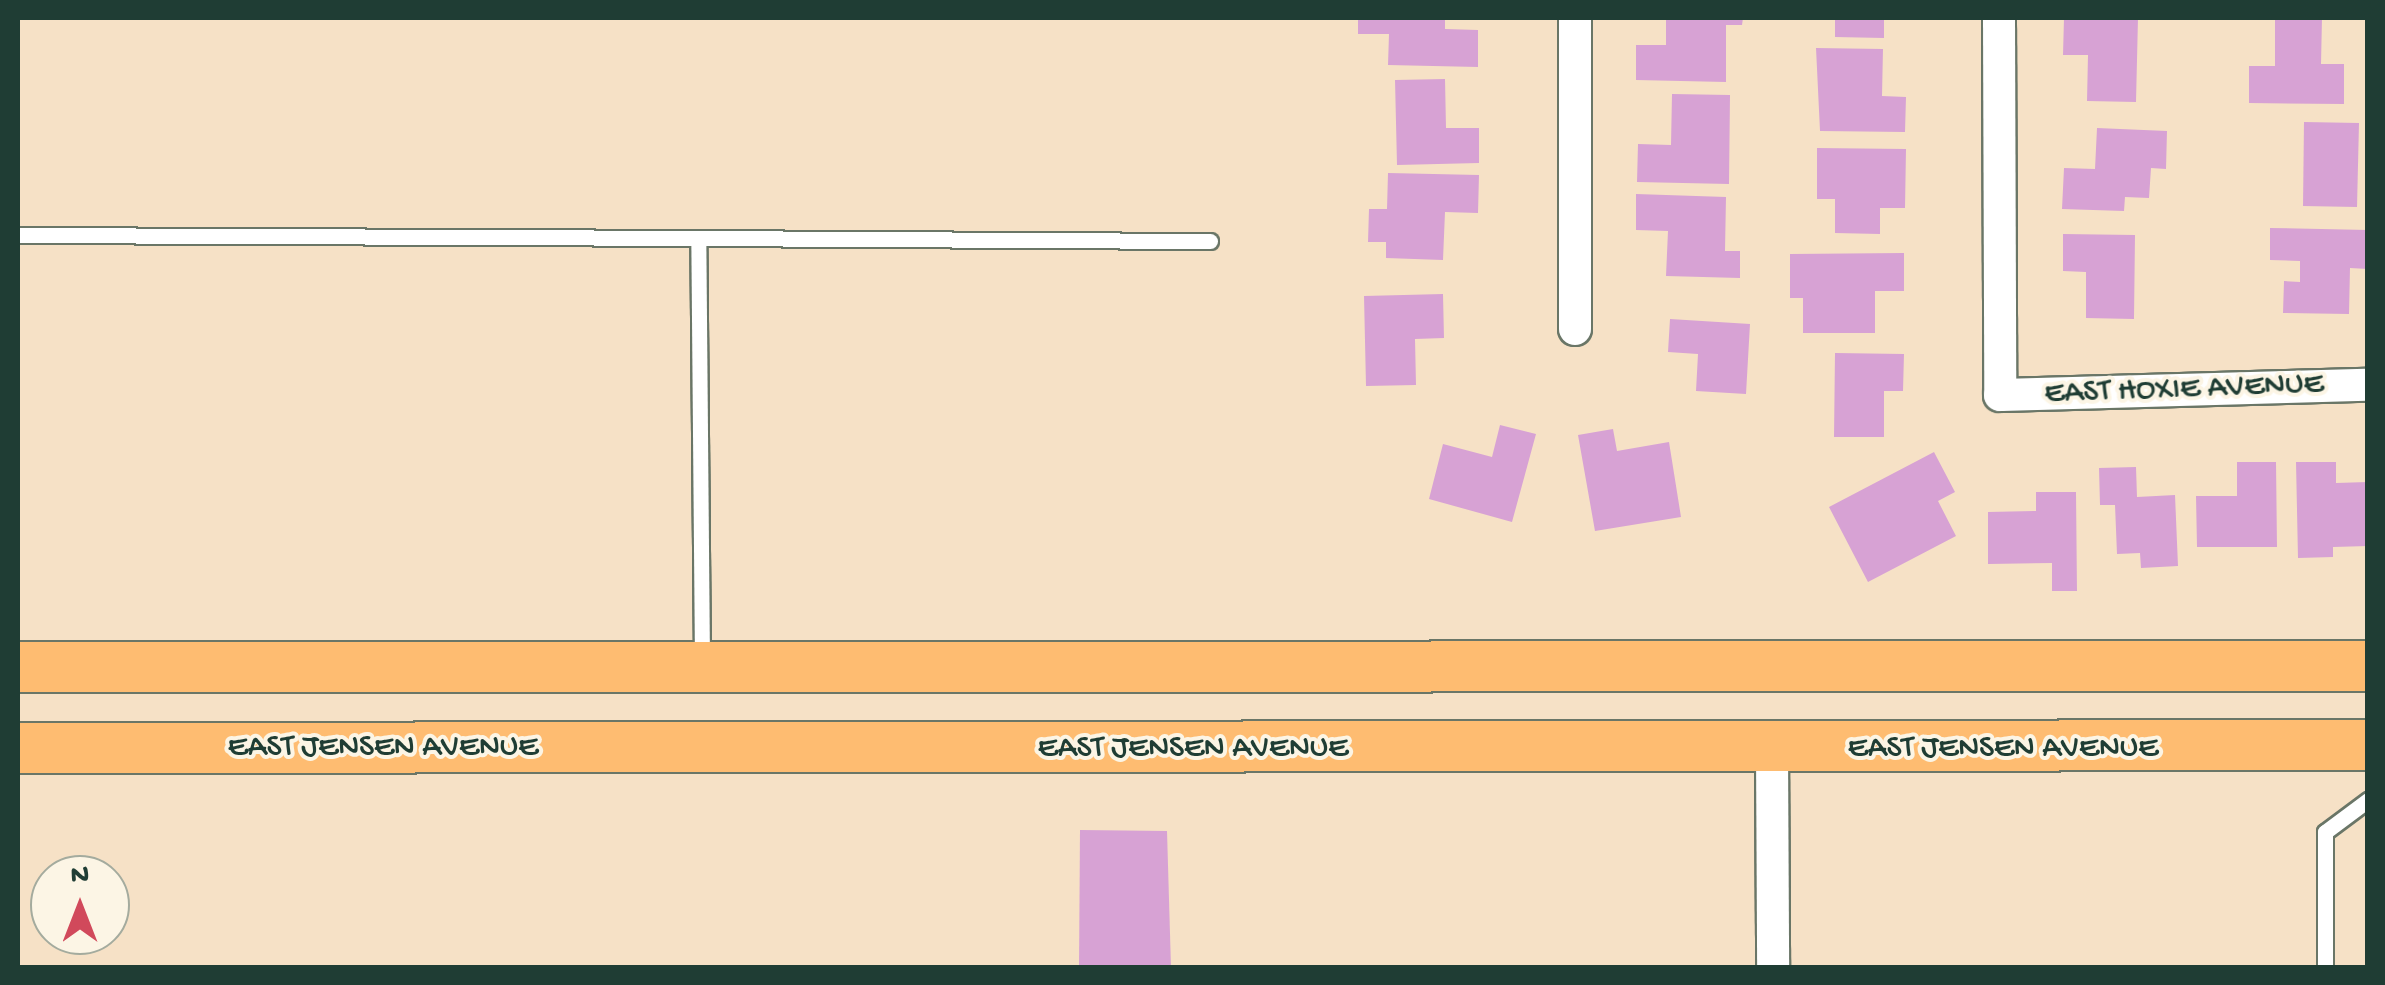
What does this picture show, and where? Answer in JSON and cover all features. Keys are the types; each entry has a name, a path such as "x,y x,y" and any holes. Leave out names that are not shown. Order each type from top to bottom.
{"main road":[{"path":"18,668 2368,666"},
{"name":"EAST JENSEN AVENUE","path":"18,748 1772,749 2368,745"}],"street":[{"path":"1575,18 1575,329"},
{"name":"EAST HOXIE AVENUE","path":"1998,18 2000,395 2368,385"},
{"path":"1772,749 1774,968"}],"lane":[{"path":"18,235 1210,240"},
{"path":"698,238 702,669"},
{"path":"2324,968 2325,832 2368,800"}],"building":[{"path":"1358,18 1445,18 1445,29 1478,30 1478,67 1388,65 1389,34 1358,34"},
{"path":"1666,18 1743,18 1742,25 1726,25 1726,82 1636,80 1636,45 1666,45"},
{"path":"1835,18 1884,18 1884,38 1835,37"},
{"path":"2064,18 2138,18 2136,102 2087,101 2088,55 2063,55"},
{"path":"2275,18 2322,18 2321,64 2344,64 2344,104 2249,103 2249,66 2275,66"},
{"path":"1816,48 1883,49 1882,96 1906,97 1905,132 1820,131"},
{"path":"1445,79 1446,128 1479,128 1479,163 1397,165 1395,80"},
{"path":"1672,94 1730,95 1729,184 1637,182 1638,144 1671,145"},
{"path":"2304,122 2359,123 2357,207 2303,206"},
{"path":"2097,128 2167,131 2166,169 2151,168 2149,198 2125,197 2124,211 2062,209 2064,168 2095,169"},
{"path":"1817,148 1906,149 1905,208 1880,208 1880,234 1835,233 1835,199 1817,199"},
{"path":"1388,173 1479,175 1478,213 1445,212 1443,260 1386,258 1386,242 1368,242 1369,209 1387,209"},
{"path":"1636,194 1726,197 1725,251 1740,251 1740,278 1666,276 1668,231 1636,230"},
{"path":"2270,228 2368,230 2368,269 2350,268 2349,314 2283,313 2284,281 2300,282 2300,261 2270,260"},
{"path":"2063,234 2135,235 2134,319 2086,318 2086,272 2063,271"},
{"path":"1904,253 1904,291 1875,291 1875,333 1803,333 1803,298 1790,298 1790,254"},
{"path":"1443,294 1444,338 1415,339 1416,385 1366,386 1364,296"},
{"path":"1670,319 1750,324 1746,394 1696,391 1698,354 1668,352"},
{"path":"1835,353 1904,354 1903,391 1884,391 1884,437 1834,437"},
{"path":"1500,425 1536,434 1512,522 1429,499 1443,444 1492,457"},
{"path":"1613,429 1617,451 1669,442 1681,517 1595,531 1578,435"},
{"path":"1934,452 1955,492 1938,501 1956,536 1868,582 1829,507"},
{"path":"2237,462 2276,462 2277,547 2197,547 2196,496 2237,496"},
{"path":"2296,462 2336,462 2336,483 2368,482 2368,546 2333,547 2333,557 2298,558"},
{"path":"2136,467 2137,497 2175,495 2178,566 2141,568 2140,553 2117,554 2115,505 2100,505 2099,468"},
{"path":"2036,492 2076,492 2077,591 2052,591 2052,563 1988,564 1988,512 2036,511"},
{"path":"1080,830 1167,831 1171,968 1079,968"}]}
